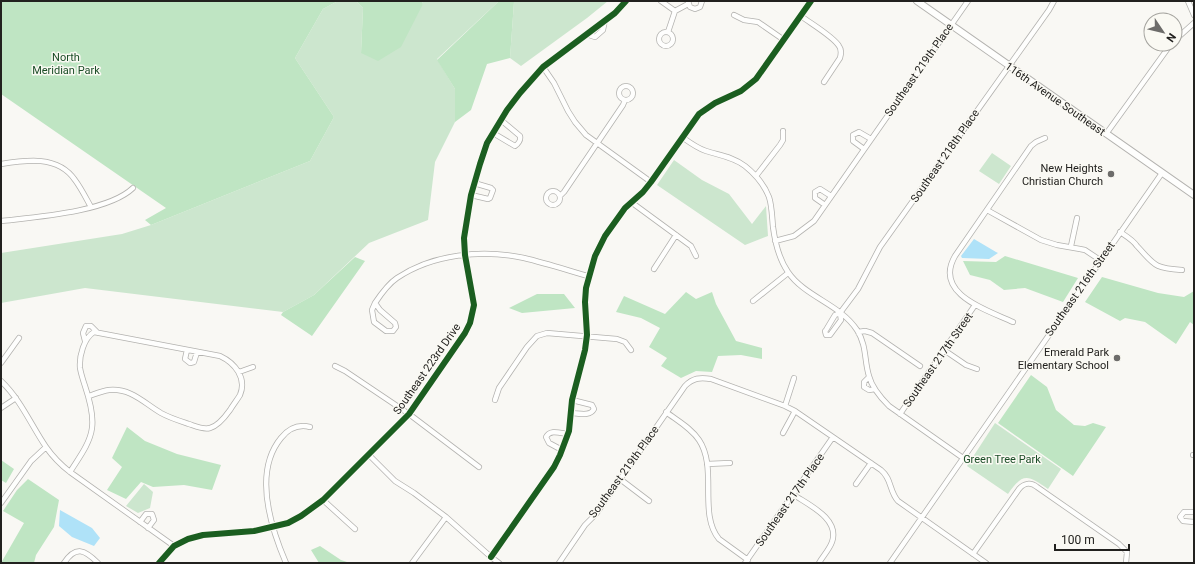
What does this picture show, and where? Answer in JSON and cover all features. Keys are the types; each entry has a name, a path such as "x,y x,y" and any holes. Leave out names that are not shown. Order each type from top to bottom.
{"main road":[{"name":"116th Avenue Southeast","path":"917,1 1194,196"}],"street":[{"name":"Southeast 223rd Drive","path":"174,546 188,539 202,535 273,528 288,523 301,516 323,500 409,414 466,333 470,323 473,312 473,298 465,255 464,238 471,195 487,143 520,93 543,67 615,13 626,1"},
{"path":"661,1 675,11"},
{"path":"668,32 675,11 688,3 692,8 698,8 702,4 702,1"},
{"path":"491,557 554,467 568,434 572,400 582,364 587,335 585,302 586,288 588,276 599,246 625,208 643,192 651,182 700,114 715,103 742,91 756,79 811,1"},
{"name":"Southeast 219th Place","path":"775,241 794,236 814,221 968,1"},
{"name":"Southeast 218th Place","path":"840,313 858,289 880,247 1054,1"},
{"path":"1188,1 1194,15"},
{"path":"734,15 744,20 758,22 784,40"},
{"path":"801,16 835,41 841,50 840,58 824,82"},
{"name":"Southeast 223rd Drive","path":"586,34 595,37 603,30 605,20"},
{"path":"1183,33 1194,23"},
{"path":"1106,134 1165,52"},
{"path":"543,67 554,83 565,106 575,122 586,135 651,182"},
{"path":"560,196 597,144 625,100"},
{"path":"493,133 515,146 517,145 520,140 520,136 501,120"},
{"path":"756,176 780,145 783,140 783,131"},
{"path":"864,149 853,141 853,135 859,132 871,139"},
{"path":"682,137 703,150 724,156 743,164 756,176 768,197 778,254 788,273 802,287 849,320 858,332 865,350 869,377 874,389 889,406 963,458"},
{"path":"1013,322 975,305 958,292 954,288 951,279 950,268 952,260 1031,146 1045,138"},
{"path":"1,164 39,160 58,166 64,169 75,179 91,207"},
{"name":"Southeast 216th Street","path":"890,563 1162,173"},
{"path":"471,195 488,199 490,198 493,190 474,183"},
{"path":"1,221 91,207 114,200 133,188"},
{"path":"825,205 815,198 815,192 820,189 831,196"},
{"path":"631,202 691,246 696,256"},
{"path":"987,210 1041,240 1057,245 1071,246 1085,250 1100,260"},
{"path":"1071,246 1077,218"},
{"path":"1120,232 1135,243 1148,260 1155,265 1169,270 1182,270"},
{"path":"654,269 676,235"},
{"path":"375,303 380,310 395,322 396,327 393,331 386,331 374,322 372,310 375,303 384,291 397,278 418,267 434,261 465,255 491,254 518,257 588,276"},
{"path":"753,301 788,273"},
{"name":"Southeast 217th Street","path":"900,414 975,305"},
{"path":"840,313 841,320 830,334 826,335 825,331 836,315 840,313"},
{"path":"85,341 83,333 86,326 91,326 97,332"},
{"path":"858,332 865,331 872,333 920,366"},
{"path":"70,472 84,449 92,428 89,396 80,369 80,362 85,341 90,334 94,332 220,356 228,360 239,372 242,386 240,394 226,416 219,424 210,428 194,426 170,417 160,412 136,395 128,392 109,390 89,396"},
{"path":"496,400 499,388 505,377 537,336 547,333 587,335 621,340 625,342 631,350"},
{"path":"1,363 19,338"},
{"path":"187,350 185,359 190,363 194,362 197,352"},
{"path":"944,350 977,369"},
{"path":"335,366 345,371 409,414 479,467"},
{"path":"239,372 253,367"},
{"path":"869,377 864,382 864,388 868,390 874,389"},
{"name":"Southeast 219th Place","path":"559,563 585,525 596,514 666,412 689,382 698,378 711,379 785,406"},
{"path":"794,378 785,406 795,411 881,470 888,476 895,497 986,563"},
{"path":"1,381 16,398 46,447 57,461 70,472 174,546 158,563"},
{"path":"1,408 16,398"},
{"path":"570,412 588,414 593,412 594,409 592,405 572,400"},
{"path":"783,433 795,411"},
{"path":"666,412 695,434 703,447 707,464 710,524 719,539 747,561"},
{"path":"286,563 277,542 270,518 266,490 270,462 273,450 285,433 293,427 310,427"},
{"path":"562,450 549,443 546,437 547,434 552,432 568,434"},
{"name":"Southeast 217th Place","path":"747,561 833,437"},
{"path":"1,503 31,461 46,447"},
{"path":"369,455 395,481 446,517 491,557 500,563"},
{"path":"707,464 730,463"},
{"path":"856,484 871,463"},
{"path":"620,479 650,501"},
{"path":"973,554 1019,489 1024,485 1029,484 1037,487 1119,544 1127,552 1126,563"},
{"path":"794,495 825,516 831,525 833,533 832,544 819,563"},
{"path":"323,500 355,529"},
{"path":"1194,512 1184,512 1180,517 1183,522 1194,522"},
{"path":"140,522 146,514 152,514 154,520 148,528"},
{"path":"412,563 446,517"},
{"path":"64,563 72,552 80,551 84,552 98,563"}],"green space":[{"name":"North Meridian Park","path":"1,1 338,1 323,9 295,58 334,117 310,161 151,225 145,220 166,208 1,94"},
{"path":"338,1 356,1 363,8 361,53 423,4 422,1 499,1 437,59 455,89 455,122 435,162 428,220 369,243 314,295 283,312 85,288 1,303 1,253 122,234 151,225 310,161 334,117 295,58 323,9"},
{"path":"356,1 422,1 423,4 401,47 378,61 361,53 363,8"},
{"path":"499,1 514,2 510,58 487,64 471,110 455,122 455,89 437,60"},
{"path":"512,1 608,1 521,66 510,58 514,2"},
{"path":"992,153 1011,166 999,184 979,171"},
{"path":"674,160 702,180 729,194 752,224 766,206 768,236 745,245 657,185"},
{"path":"1005,256 1078,278 1063,302 1025,288 1004,290 990,280 970,275 963,261 996,262"},
{"path":"355,257 365,261 312,336 281,315 283,312 314,295"},
{"path":"1102,277 1158,293 1184,297 1194,291 1194,325 1190,322 1176,344 1145,322 1125,318 1120,321 1085,302"},
{"path":"686,292 696,299 712,292 716,304 736,341 762,348 762,359 741,355 718,356 712,372 696,371 681,378 661,366 667,358 649,347 660,328 641,318 616,312 624,296 665,314"},
{"path":"537,294 564,294 575,308 522,313 509,308"},
{"path":"1031,375 1047,387 1056,410 1074,425 1085,426 1093,423 1106,427 1073,476 998,423"},
{"name":"Green Tree Park","path":"995,423 1061,469 1048,489 1031,479 1026,478 1018,482 1008,494 967,466"},
{"path":"127,427 145,441 177,454 221,465 212,490 184,485 153,487 141,482 126,499 107,490 122,467 112,458"},
{"path":"1,460 14,469 6,483 1,480"},
{"path":"28,479 59,500 54,527 36,555 34,563 1,563 24,523 3,511 17,490"},
{"path":"144,484 153,492 150,508 138,513 126,506"},
{"path":"320,546 341,560 350,563 319,563 311,550"}],"water":[{"path":"974,239 998,253 989,259 962,258 961,256"},
{"path":"60,510 92,528 100,538 94,546 72,537 59,526"}],"cycle path":[{"path":"159,563 174,546 188,539 203,535 254,531 288,523 301,516 323,500 409,414 465,333 470,323 474,305 465,255 464,238 471,195 487,143 507,110 543,67 615,13 626,1"},
{"path":"491,557 554,467 569,431 572,400 585,350 587,335 585,302 586,288 595,256 605,236 625,208 643,192 651,182 699,114 715,103 741,91 756,79 811,1"}],"place":[{"name":"New Heights Christian Church","path":"1111,174"},
{"name":"Emerald Park Elementary School","path":"1117,358"}]}
